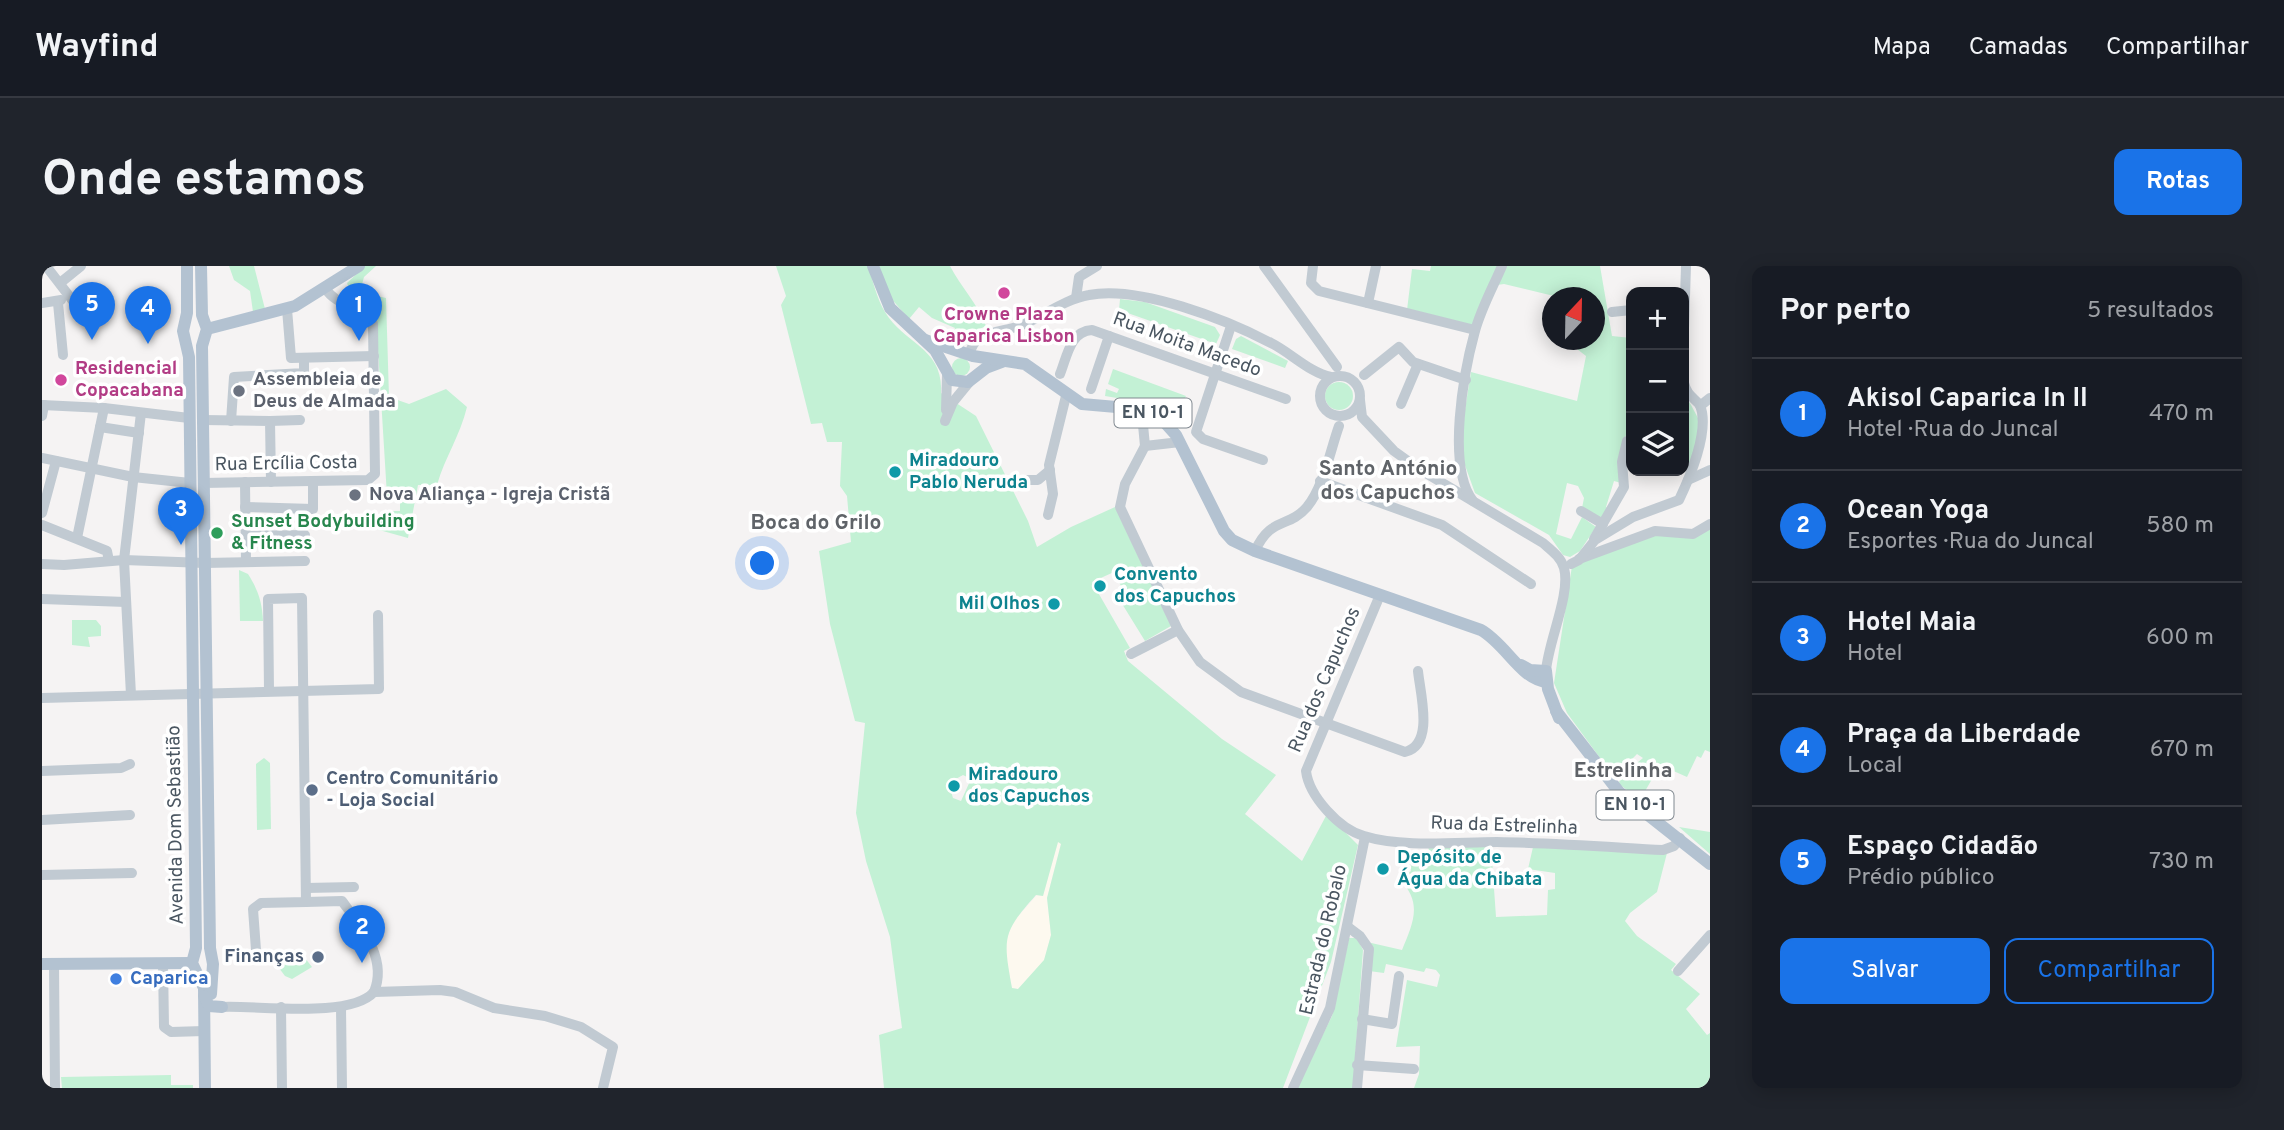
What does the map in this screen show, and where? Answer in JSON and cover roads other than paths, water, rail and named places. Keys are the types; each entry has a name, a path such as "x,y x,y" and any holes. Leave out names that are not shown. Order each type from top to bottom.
{"main road":[{"path":"187,266 185,331 190,418 191,563 200,693"},
{"path":"200,693 205,563 205,329 201,266"},
{"path":"185,331 195,341 205,329 287,309 326,289 359,266"},
{"name":"EN 10-1","path":"873,266 890,308 905,325 925,340 965,354 1030,366 1066,396 1082,404 1146,411 1167,423 1180,442 1224,530 1232,540 1255,551 1481,630 1496,638 1532,680 1546,677 1556,711 1619,792 1710,864"},
{"path":"185,331 190,318 205,329"},
{"name":"EN 10-1","path":"925,340 946,370"},
{"path":"972,379 977,367 965,354 949,357 946,370 958,383 972,379 994,364 1005,361"},
{"name":"Avenida Dom Sebastião","path":"200,693 212,961 211,1001 204,1028 205,1088"},
{"name":"Avenida Dom Sebastião","path":"200,693 193,963 211,1001"},
{"path":"48,964 193,963 205,974 212,961 205,952 193,963"}],"street":[{"path":"46,266 93,327"},
{"path":"60,283 81,266"},
{"path":"1081,297 1077,281 1097,266"},
{"path":"1264,266 1334,374"},
{"path":"1313,266 1316,289 1475,330"},
{"path":"1368,303 1376,266"},
{"path":"1502,266 1475,330 1458,446 1461,485 1474,502 1543,543 1560,560 1572,565 1655,531 1693,534 1710,524"},
{"path":"1685,287 1686,266"},
{"path":"287,309 291,358 374,356 370,318 362,311 331,298 326,289"},
{"path":"965,354 975,341 989,334 1020,326 1081,297 1114,292 1135,293 1231,326 1272,344 1316,371 1349,377 1364,375 1399,347 1418,364 1466,380"},
{"path":"42,303 58,303 68,295"},
{"path":"58,303 63,355"},
{"path":"1612,312 1626,311"},
{"path":"1231,326 1197,424 1198,435 1263,460"},
{"name":"Rua Moita Macedo","path":"1060,374 1076,335 1092,330 1286,399"},
{"path":"1091,389 1110,336"},
{"name":"Rua Ercília Costa","path":"204,482 368,480 376,470 374,356"},
{"path":"232,421 231,382 234,376 304,373 304,358"},
{"path":"1401,404 1418,364"},
{"path":"946,370 945,421 953,402 972,379"},
{"path":"1316,371 1322,385 1321,404 1333,415 1339,426"},
{"path":"1322,385 1334,374"},
{"path":"1362,417 1360,395 1364,375"},
{"path":"1349,377 1360,395"},
{"path":"1255,551 1266,531 1301,513 1308,505 1320,481 1339,426 1360,395"},
{"path":"1048,514 1053,494 1049,470 1066,396"},
{"path":"1592,542 1633,517 1677,502 1706,436 1700,406 1689,397"},
{"path":"1700,406 1710,398"},
{"path":"43,409 104,408 190,418"},
{"path":"77,538 104,408"},
{"path":"1146,411 1143,425 1145,446 1125,484 1120,508 1178,629 1200,662 1230,687 1398,751 1410,751 1422,737 1418,671"},
{"path":"131,695 124,560 141,413"},
{"path":"1333,415 1362,417 1394,450 1442,483 1461,485"},
{"path":"203,421 300,420"},
{"path":"270,421 271,482"},
{"path":"100,427 139,433"},
{"path":"1145,446 1180,442"},
{"path":"1546,677 1563,592 1572,565 1592,542 1624,488 1622,462 1626,445"},
{"path":"42,458 133,477 190,483"},
{"path":"42,513 56,461"},
{"path":"1020,480 1038,480 1049,470"},
{"path":"1688,480 1710,470"},
{"path":"245,507 313,509 313,481"},
{"path":"1320,481 1442,525 1531,583"},
{"path":"245,482 246,562"},
{"path":"1581,511 1603,524"},
{"path":"42,525 107,551 109,561"},
{"path":"246,536 305,535"},
{"path":"42,564 124,560 191,563 306,561"},
{"name":"Rua dos Capuchos","path":"1365,837 1345,826 1310,789 1306,771 1380,594"},
{"path":"268,691 268,599 302,598 306,902"},
{"path":"42,600 125,602"},
{"path":"42,698 379,689 378,615"},
{"path":"1131,654 1178,629"},
{"path":"42,771 121,768 130,764"},
{"path":"42,820 131,815"},
{"name":"Rua da Estrelinha","path":"1365,837 1663,850 1674,846 1680,838"},
{"name":"Estrada do Robalo","path":"1293,1088 1329,1008 1365,837"},
{"path":"42,876 132,873"},
{"path":"306,888 354,887"},
{"path":"211,1001 281,1007 341,1007 369,998 378,977 368,937 342,901 261,903 253,909 256,950"},
{"path":"1348,927 1360,936 1368,949 1357,1088"},
{"path":"1678,971 1710,935"},
{"path":"163,963 164,1027 171,1032 204,1028"},
{"path":"48,964 55,1088"},
{"path":"1362,1019 1392,1024 1399,976"},
{"path":"373,992 440,990 494,1008 545,1016 581,1027 613,1047 603,1088"},
{"path":"281,1007 282,1088"},
{"path":"341,1007 342,1088"},
{"path":"1357,1065 1413,1069"}],"place":[{"name":"Crowne Plaza Caparica Lisbon","path":"1004,293"},
{"name":"Espaço Cidadão","path":"92,340"},
{"name":"Akisol Caparica In II","path":"359,341"},
{"name":"Praça da Liberdade","path":"148,344"},
{"name":"Residencial Copacabana","path":"61,380"},
{"name":"Assembleia de Deus de Almada","path":"239,391"},
{"name":"Miradouro Pablo Neruda","path":"895,472"},
{"name":"Nova Aliança - Igreja Cristã","path":"355,495"},
{"name":"Sunset Bodybuilding & Fitness","path":"217,533"},
{"name":"Hotel Maia","path":"181,545"},
{"name":"Convento dos Capuchos","path":"1100,586"},
{"name":"Mil Olhos","path":"1054,604"},
{"name":"Miradouro dos Capuchos","path":"954,786"},
{"name":"Centro Comunitário - Loja Social","path":"312,790"},
{"name":"Depósito de Água da Chibata","path":"1383,869"},
{"name":"Finanças","path":"318,957"},
{"name":"Ocean Yoga","path":"362,963"},
{"name":"Caparica","path":"116,979"}],"district":[{"name":"Santo António dos Capuchos","path":"1388,481"},
{"name":"Boca do Grilo","path":"816,523"},
{"name":"Estrelinha","path":"1623,771"}]}
